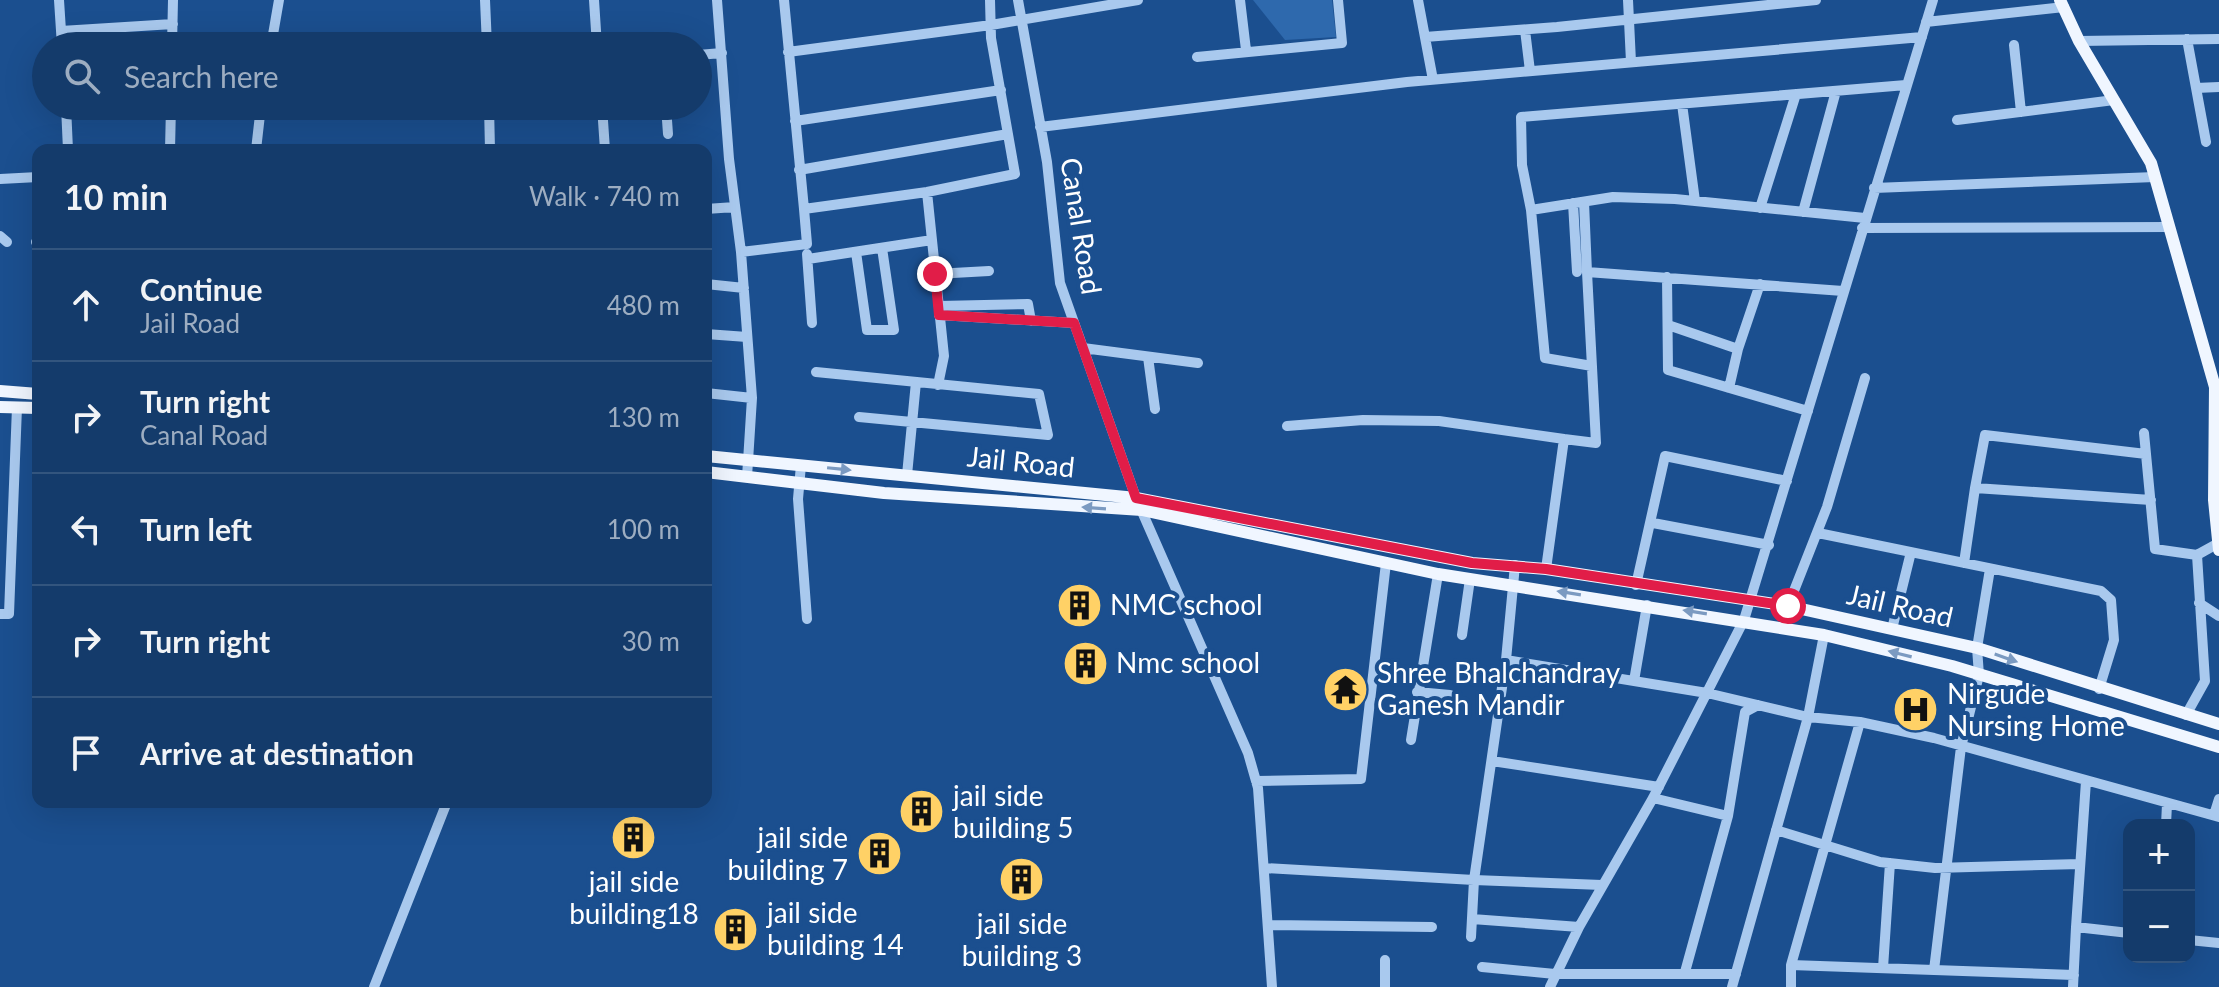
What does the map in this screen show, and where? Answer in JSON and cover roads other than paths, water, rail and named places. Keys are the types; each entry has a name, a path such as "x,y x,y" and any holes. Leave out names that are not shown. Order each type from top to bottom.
{"main road":[{"path":"2062,4 2079,41 2151,163 2215,387 2218,547"},
{"path":"0,391 32,394"},
{"path":"0,407 32,408"},
{"name":"Jail Road","path":"712,457 907,475 1139,504 1472,563 1546,569 1788,606 1977,648 2099,689 2219,724"},
{"path":"712,473 799,484 1139,504 1438,574 1824,635 1979,675 2219,747"}],"street":[{"path":"59,0 61,31 173,24"},
{"path":"173,0 173,32"},
{"path":"273,32 279,0"},
{"path":"485,0 486,32"},
{"path":"594,0 596,32"},
{"path":"717,0 752,398 747,477"},
{"path":"784,0 812,323"},
{"path":"804,209 927,192 1015,174 991,25 990,0"},
{"name":"Canal Road","path":"1018,0 1040,127 1060,283 1139,504 1218,682 1256,781 1272,987"},
{"path":"788,52 991,25 1138,0"},
{"path":"1240,0 1246,50"},
{"path":"1197,57 1342,43 1338,0"},
{"path":"1418,0 1433,80"},
{"path":"1628,0 1631,62"},
{"path":"1425,37 1525,30 1816,0"},
{"path":"1550,987 1579,927 1659,787 1744,620 1933,0"},
{"path":"1926,22 2062,4"},
{"path":"1525,30 1530,71"},
{"path":"1040,127 1433,80 1922,37"},
{"path":"2187,39 2206,142"},
{"path":"2079,41 2219,39"},
{"path":"2014,45 2021,112"},
{"path":"712,54 722,53"},
{"path":"1592,366 1545,358 1531,210 1522,165 1521,117 1906,85"},
{"path":"2196,88 2219,87"},
{"path":"795,121 1001,90"},
{"path":"1803,212 1836,91"},
{"path":"1760,208 1796,94"},
{"path":"1957,120 2114,100"},
{"path":"1682,104 1695,201"},
{"path":"67,120 68,144"},
{"path":"170,144 171,120"},
{"path":"257,144 259,120"},
{"path":"489,120 490,144"},
{"path":"603,120 605,144"},
{"path":"667,120 668,134"},
{"path":"799,170 1008,134"},
{"path":"0,179 32,177"},
{"path":"1874,188 2155,177"},
{"path":"927,192 944,356 938,385"},
{"path":"1531,210 1613,197 1695,201 1803,212 1863,223 2169,227"},
{"path":"1287,426 1363,420 1439,421 1596,443 1578,202"},
{"path":"712,209 735,207"},
{"path":"808,259 932,240"},
{"path":"741,252 807,244"},
{"path":"856,252 867,330 894,330 882,248"},
{"path":"935,274 989,271"},
{"path":"1582,272 1843,291"},
{"path":"1667,277 1668,370 1808,411"},
{"path":"1729,388 1738,349 1760,284"},
{"path":"712,285 744,288"},
{"path":"939,310 1028,304 1031,321"},
{"path":"939,310 1074,323"},
{"path":"1668,325 1738,349"},
{"path":"712,334 747,337"},
{"path":"1083,348 1198,363"},
{"path":"1148,357 1155,409"},
{"path":"816,372 1039,394 1048,435 859,417"},
{"path":"1788,606 1818,533 1865,378"},
{"path":"907,475 916,382"},
{"path":"712,394 752,398"},
{"path":"0,614 9,614 6,550 17,407"},
{"path":"2144,433 2155,549 2197,555 2218,547"},
{"path":"1964,563 1985,435 2146,454"},
{"path":"1546,569 1564,439"},
{"path":"1636,585 1653,523 1665,456 1787,481"},
{"path":"801,465 799,484 807,619"},
{"path":"1975,488 2151,500"},
{"path":"1653,523 1769,545"},
{"path":"1818,533 2101,591 2111,600 2114,640 2099,689"},
{"path":"1892,629 1911,552"},
{"path":"2186,715 2205,681 2197,555"},
{"path":"1256,781 1361,779 1386,563"},
{"path":"1471,937 1474,880 1506,660 1515,565"},
{"path":"1934,970 1944,868 1961,747 1979,675 1977,648 1990,569"},
{"path":"1411,740 1438,574"},
{"path":"1462,635 1470,579"},
{"path":"2199,603 2219,616"},
{"path":"1634,681 1647,605"},
{"path":"1732,987 1808,717 1824,635"},
{"path":"1506,660 1707,693 1808,717 1860,722 2217,816 2219,799"},
{"path":"2204,670 2219,673"},
{"path":"1417,692 1450,695"},
{"path":"1685,972 1728,816 1745,712 1758,705"},
{"path":"1791,987 1791,965 1860,722"},
{"path":"1492,761 1659,787"},
{"path":"2073,987 2086,781"},
{"path":"1653,798 1728,816"},
{"path":"2166,819 2167,804"},
{"path":"374,987 445,808"},
{"path":"1776,830 1890,863 1944,868 2080,864"},
{"path":"1883,968 1890,863"},
{"path":"1264,868 1602,885"},
{"path":"1472,919 1579,927"},
{"path":"1268,925 1432,927"},
{"path":"2076,927 2123,932"},
{"path":"2195,941 2219,943"},
{"path":"1385,960 1385,987"},
{"path":"1791,965 2074,975"},
{"path":"1482,967 1555,974 1736,974"}],"place":[{"name":"NMC school","path":"1079,605"},
{"name":"Nmc school","path":"1085,663"},
{"name":"Shree Bhalchandray Ganesh Mandir","path":"1346,689"},
{"name":"Nirgude Nursing Home","path":"1916,710"},
{"name":"jail side building 5","path":"922,812"},
{"name":"jail side building18","path":"634,837"},
{"name":"jail side building 7","path":"879,854"},
{"name":"jail side building 3","path":"1022,879"},
{"name":"jail side building 14","path":"736,929"}]}
